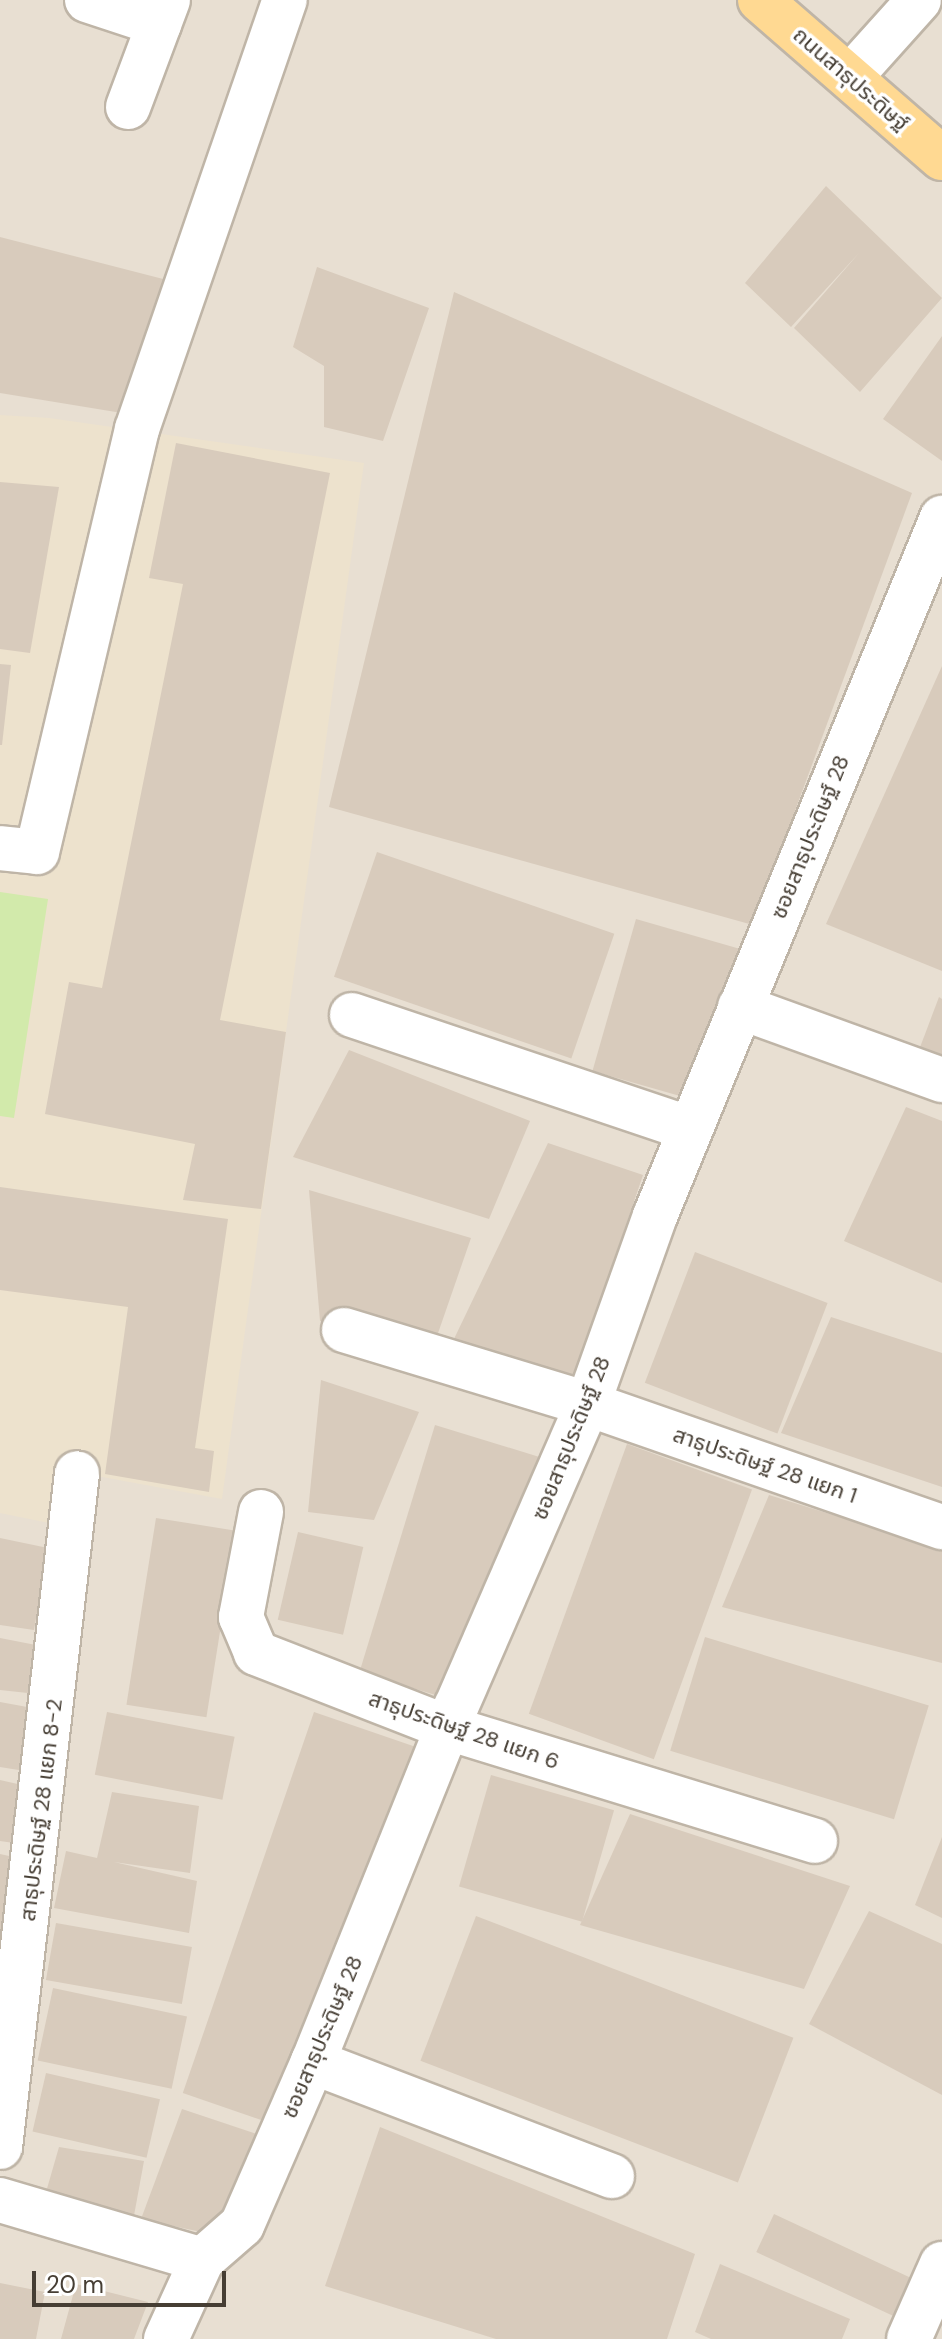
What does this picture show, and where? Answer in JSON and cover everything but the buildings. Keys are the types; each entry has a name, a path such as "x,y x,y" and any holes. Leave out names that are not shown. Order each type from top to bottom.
{"main road":[{"name":"ถนนสาธุประดิษฐ์","path":"760,0 942,158"}],"street":[{"path":"87,0 164,12 128,107"},
{"path":"0,848 37,852 137,429 285,0"},
{"path":"850,77 919,0"},
{"name":"ซอยสาธุประดิษฐ์ 28","path":"166,2339 202,2260 242,2225 313,2062 448,1728 588,1404 690,1129 942,518"},
{"path":"740,1007 942,1080"},
{"path":"352,1015 690,1129"},
{"name":"สาธุประดิษฐ์ 28 แยก 1","path":"344,1330 588,1404 942,1527"},
{"name":"สาธุประดิษฐ์ 28 แยก 8-2","path":"0,2147 77,1473"},
{"name":"สาธุประดิษฐ์ 28 แยก 6","path":"261,1512 241,1617 256,1653 448,1728 815,1841"},
{"path":"313,2062 612,2176"},
{"path":"0,2200 202,2260"},
{"path":"909,2339 942,2264"}],"shaded area":[{"path":"0,0 942,0 942,2339 0,2339"},
{"path":"0,415 49,418 364,463 222,1499 64,1470 54,1524 0,1513"}],"green space":[{"path":"0,892 48,899 14,1118 0,1116"}]}
